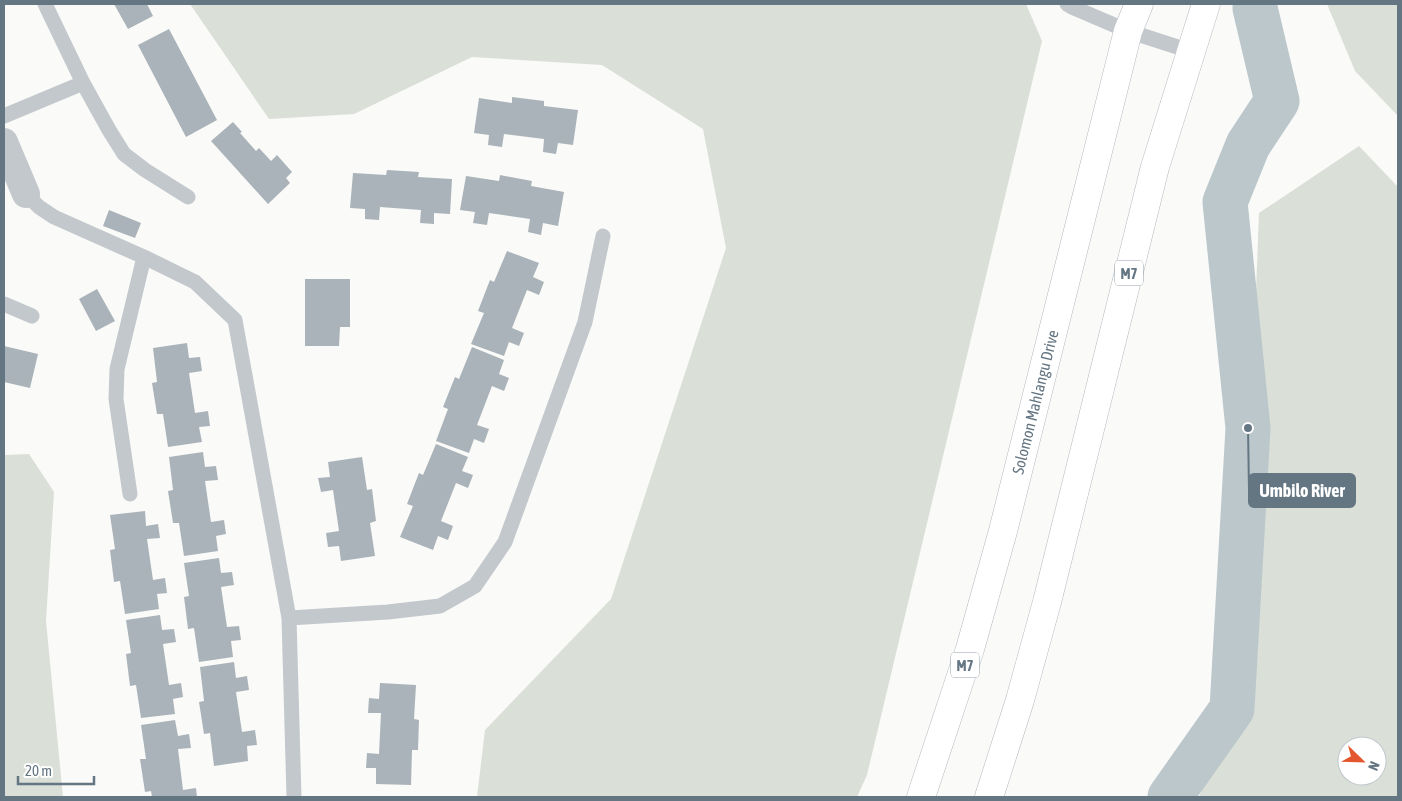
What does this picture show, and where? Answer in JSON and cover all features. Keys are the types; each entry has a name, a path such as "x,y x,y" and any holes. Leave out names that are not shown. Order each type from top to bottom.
{"highway":[{"name":"Solomon Mahlangu Drive","path":"921,797 970,649 1003,531 1128,31 1138,4"},
{"name":"M7","path":"989,797 1020,700 1047,602 1155,167 1206,4"}],"street":[{"path":"4,142 26,194"}],"lane":[{"path":"45,4 83,83 108,130 124,154 145,170 188,197"},
{"path":"1067,4 1128,31 1190,51"},
{"path":"4,116 83,83"},
{"path":"26,194 39,207 54,217 195,282 235,320 289,618 294,797"},
{"path":"289,618 388,612 440,606 475,586 504,542 585,322 603,236"},
{"path":"130,494 116,399 117,369 144,257"},
{"path":"4,304 32,316"}],"shaded area":[{"path":"190,4 1026,4 1042,41 867,775 857,797 477,797 485,730 611,599 726,248 703,129 602,65 472,57 354,114 269,119"},
{"path":"1327,4 1398,4 1398,116 1355,71"},
{"path":"1359,146 1398,187 1398,797 1199,797 1240,708 1259,213"},
{"path":"29,454 54,492 46,621 63,797 4,797 4,455"}],"building":[{"path":"114,4 147,4 153,16 128,29"},
{"path":"169,29 217,120 186,137 138,45"},
{"path":"512,97 544,101 544,106 578,110 573,145 558,143 556,154 543,152 544,139 504,134 502,147 488,145 489,135 474,133 479,98 512,103"},
{"path":"233,122 256,151 259,148 271,161 277,155 292,172 286,178 290,183 268,204 211,141"},
{"path":"387,170 419,172 418,177 452,179 450,214 434,213 434,224 420,223 421,210 380,207 379,220 365,219 365,209 350,208 353,173 386,175"},
{"path":"500,175 532,181 531,186 564,192 558,226 543,223 541,235 528,232 530,219 489,213 487,225 473,223 475,212 460,210 466,176 499,181"},
{"path":"109,210 141,223 135,238 103,226"},
{"path":"507,251 539,263 533,277 544,282 539,295 527,290 512,328 524,333 519,346 509,342 504,356 471,344 484,313 478,311 490,280 494,282"},
{"path":"305,279 350,279 350,327 340,327 339,346 305,346"},
{"path":"97,289 115,321 96,331 79,299"},
{"path":"187,343 189,358 200,357 202,371 189,373 195,413 208,411 210,426 199,427 202,442 168,447 163,414 157,414 152,383 157,382 153,348"},
{"path":"4,346 38,354 30,388 4,382"},
{"path":"472,347 504,360 499,374 509,378 504,391 492,386 477,425 489,429 484,443 474,439 469,453 436,441 448,409 443,407 455,377 459,379"},
{"path":"436,444 468,457 462,471 473,475 468,488 456,483 441,521 453,526 448,540 438,536 433,550 400,537 413,506 407,504 419,473 423,475"},
{"path":"203,452 205,467 216,466 218,480 205,481 211,522 224,520 226,534 216,536 218,551 184,556 179,523 173,523 168,491 173,490 169,457"},
{"path":"362,457 367,490 372,489 376,521 370,523 375,556 341,561 339,546 328,547 326,533 339,531 333,490 321,492 318,478 330,477 328,462"},
{"path":"145,511 146,526 158,524 160,538 147,539 153,580 165,578 167,593 157,594 159,609 125,614 120,581 114,582 110,550 115,549 110,515"},
{"path":"219,558 221,573 232,572 234,585 221,587 227,627 239,626 241,640 231,641 233,657 199,662 194,628 188,629 184,597 189,596 184,563"},
{"path":"160,615 162,630 174,629 176,642 163,644 169,685 181,683 183,697 173,699 175,714 141,718 136,685 130,686 126,654 131,653 126,620"},
{"path":"234,662 236,678 247,676 249,690 236,692 242,732 255,730 257,745 247,746 248,761 214,766 210,733 204,734 199,702 204,701 200,667"},
{"path":"380,683 416,685 414,719 419,720 418,750 412,750 411,785 376,784 376,768 366,768 367,753 379,754 381,713 368,713 369,698 379,699"},
{"path":"175,720 178,736 189,734 191,748 178,749 183,790 196,788 197,797 152,797 151,791 145,792 140,759 146,759 141,725"}],"waterway":[{"path":"1170,797 1232,709 1248,428 1225,202 1248,145 1277,101 1255,8"}],"place":[{"name":"Umbilo River","path":"1248,428"}]}
